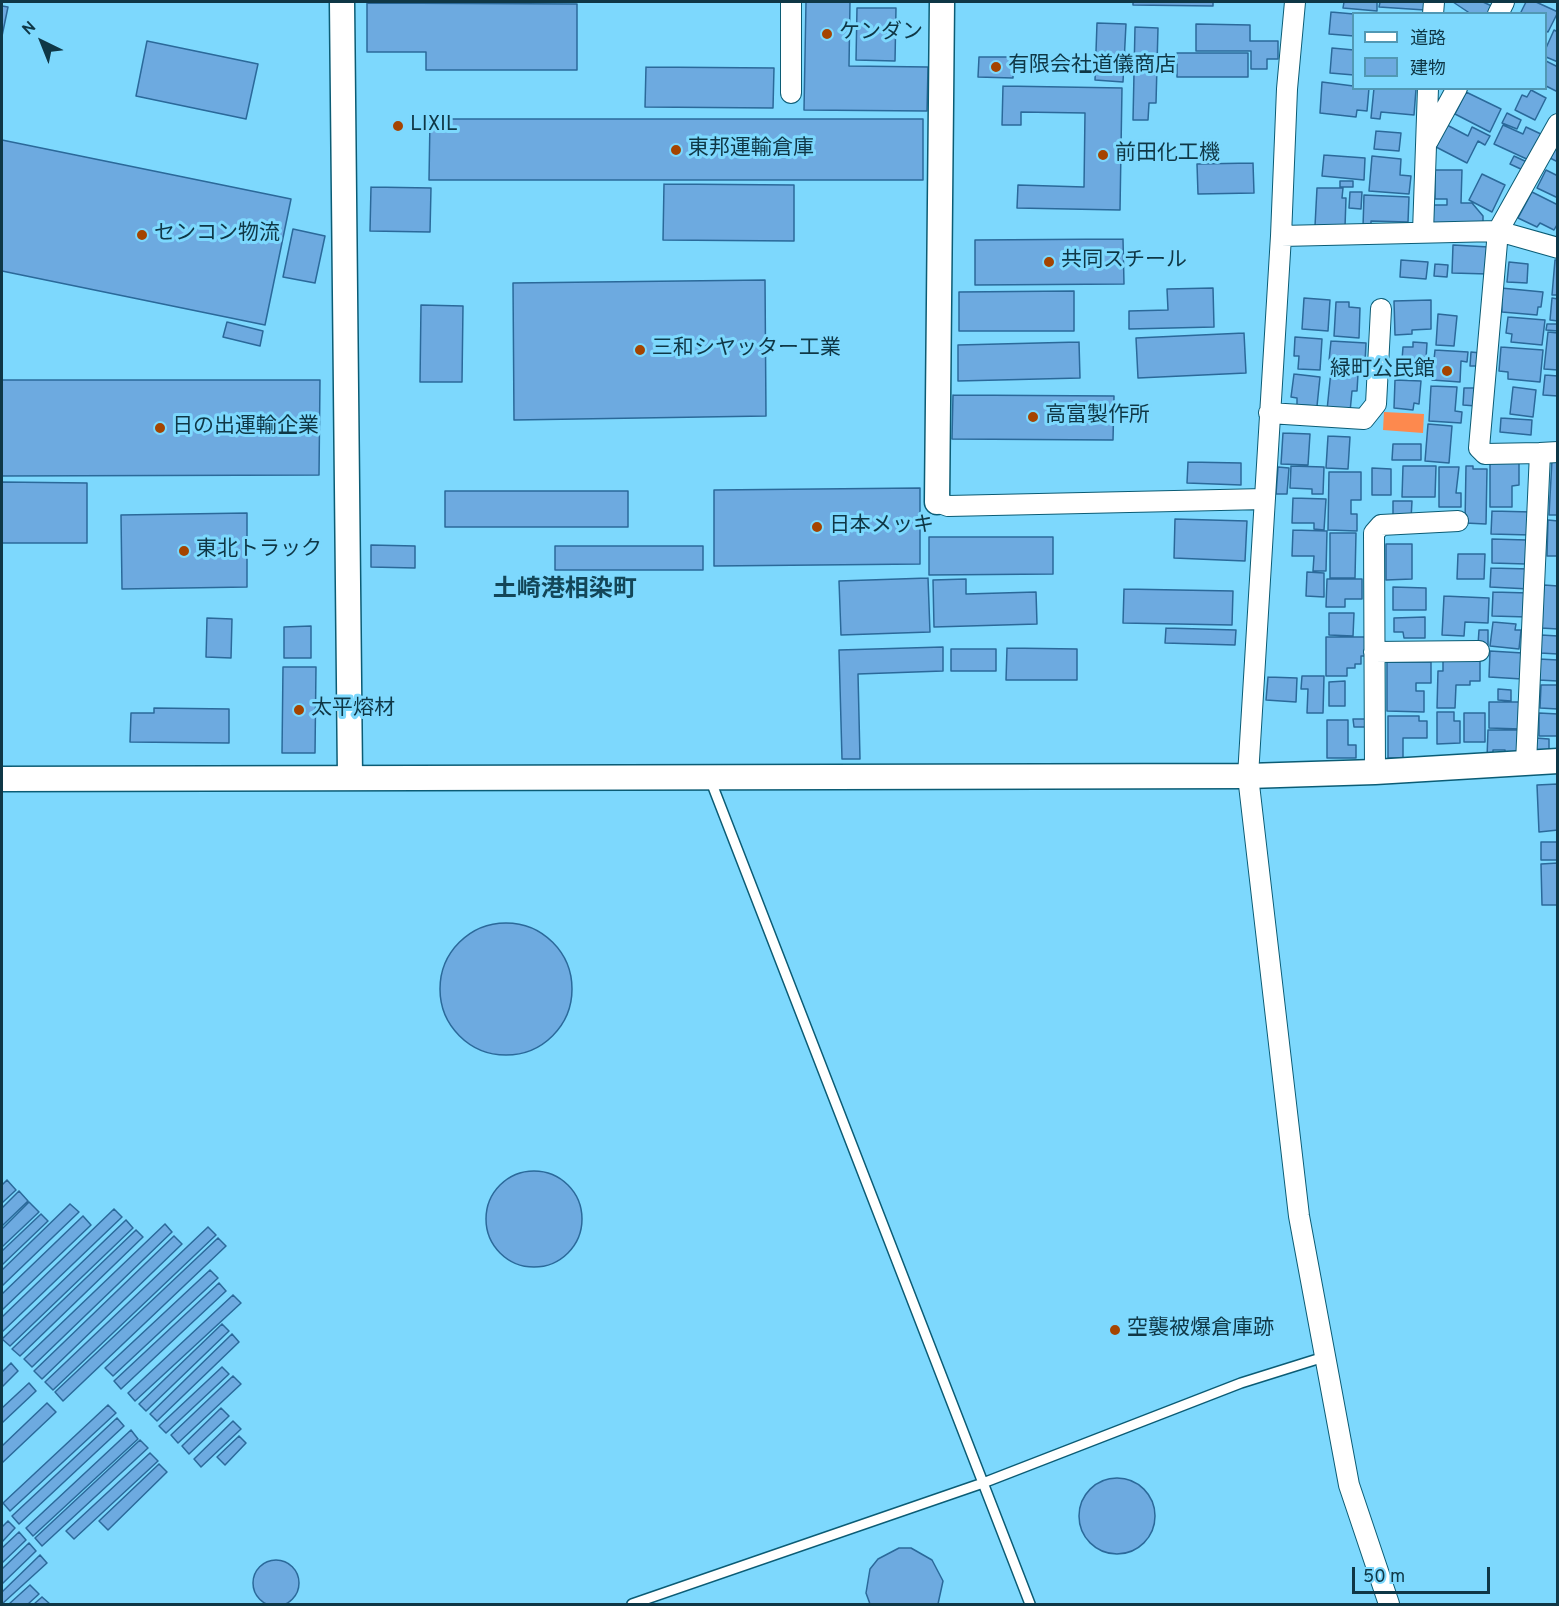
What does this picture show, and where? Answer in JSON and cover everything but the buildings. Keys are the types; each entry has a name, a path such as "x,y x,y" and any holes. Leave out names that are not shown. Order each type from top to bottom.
{"street":[{"path":"342,2 350,777"},
{"path":"790,93 791,2"},
{"path":"942,2 937,502 948,506 1265,499"},
{"path":"1295,2 1287,89 1281,236 1248,776 1299,1216 1349,1485 1389,1605"},
{"path":"1423,232 1424,148 1428,90"},
{"path":"1424,148 1456,90"},
{"path":"1526,763 1549,452 1485,454 1479,448 1498,231 1557,124"},
{"path":"1281,236 1498,231 1557,248"},
{"path":"1269,413 1364,419 1376,405 1381,309"},
{"path":"1376,772 1374,533 1381,525 1458,521"},
{"path":"1374,652 1479,651"},
{"path":"2,779 1248,776 1376,772 1557,761"}],"lane":[{"path":"710,779 1030,1605"},
{"path":"632,1605 983,1483 1241,1383 1324,1357"}],"shaded area":[{"path":"1384,412 1424,414 1423,433 1383,430"}],"place":[{"name":"ケンダン","path":"827,34"},
{"name":"有限会社道儀商店","path":"996,67"},
{"name":"LIXIL","path":"398,126"},
{"name":"東邦運輸倉庫","path":"676,150"},
{"name":"前田化工機","path":"1103,155"},
{"name":"センコン物流","path":"142,235"},
{"name":"共同スチール","path":"1049,262"},
{"name":"三和シヤッター工業","path":"640,350"},
{"name":"緑町公民館","path":"1447,371"},
{"name":"高富製作所","path":"1033,417"},
{"name":"日の出運輸企業","path":"160,428"},
{"name":"日本メッキ","path":"817,527"},
{"name":"東北トラック","path":"184,551"},
{"name":"太平熔材","path":"299,710"},
{"name":"空襲被爆倉庫跡","path":"1115,1330"}],"district":[{"name":"土崎港相染町","path":"565,591"}]}
